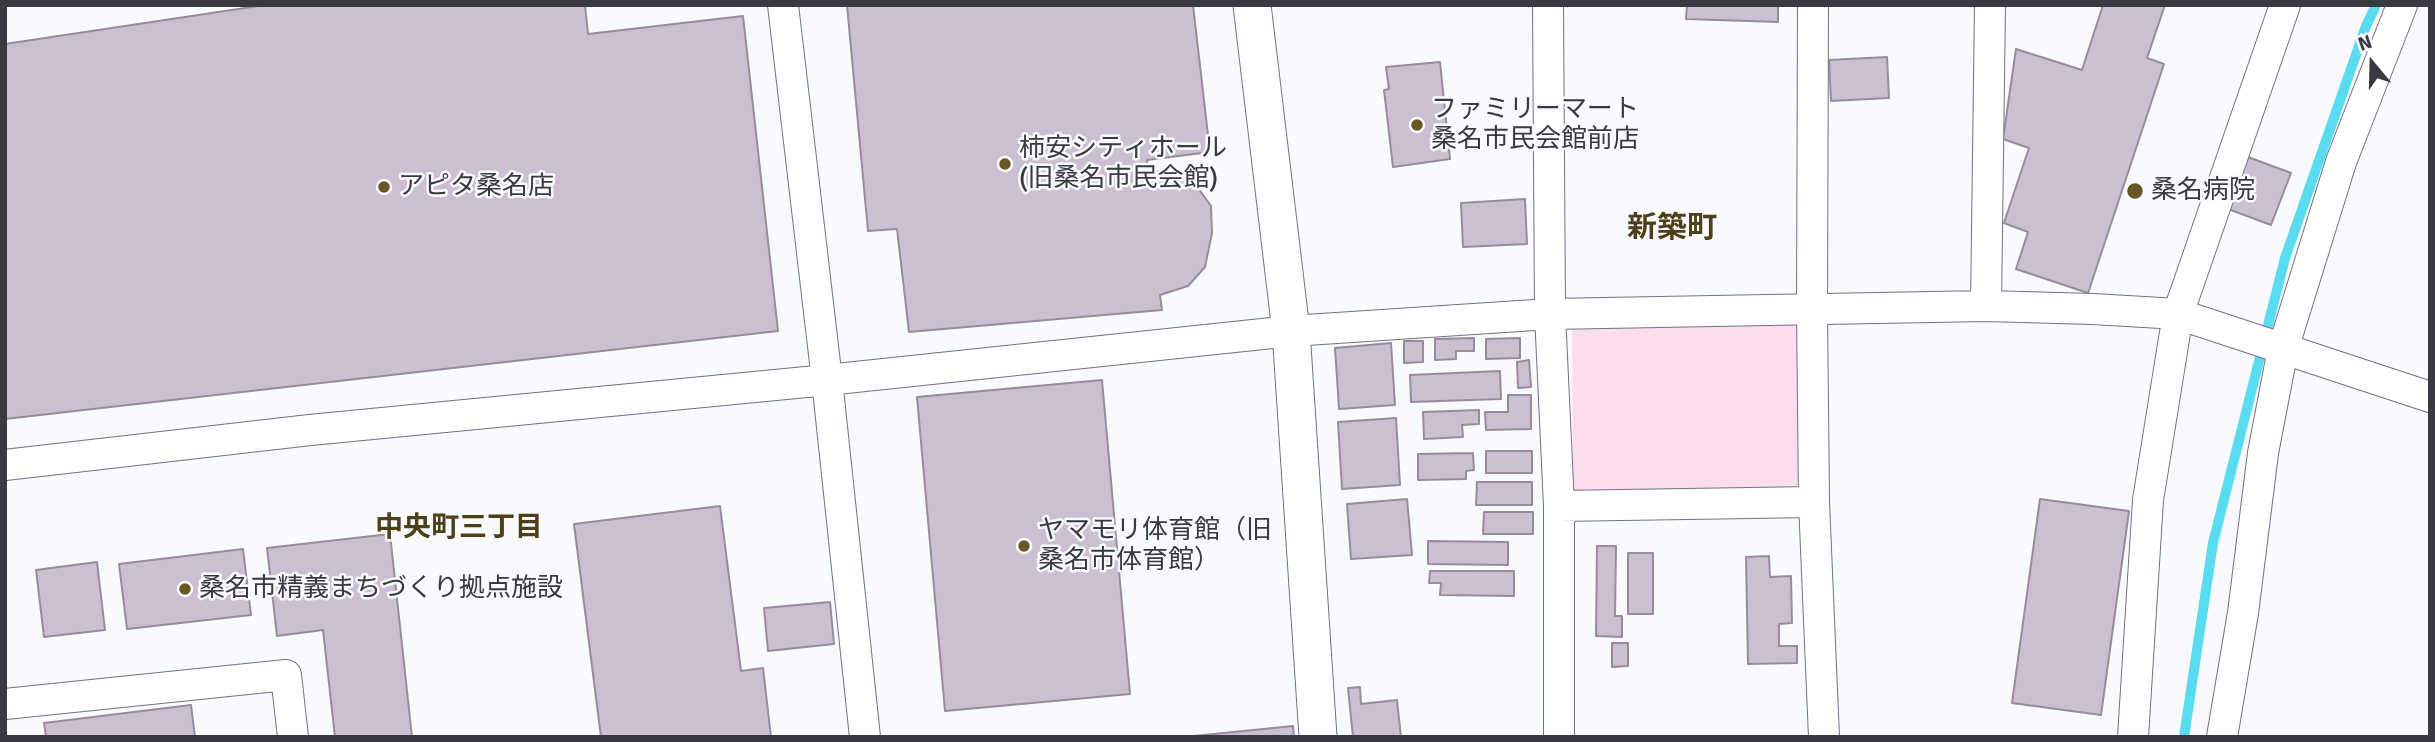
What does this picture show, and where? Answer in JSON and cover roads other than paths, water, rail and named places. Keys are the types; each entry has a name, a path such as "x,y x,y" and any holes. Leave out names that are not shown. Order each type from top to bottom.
{"street":[{"path":"783,5 865,737"},
{"path":"1252,5 1291,331 1318,737"},
{"path":"1548,5 1550,314 1559,506 1559,737"},
{"path":"1813,5 1814,502 1824,737"},
{"path":"1986,306 1990,5"},
{"path":"2133,737 2148,500 2178,314 2285,5"},
{"path":"2222,737 2243,613 2263,453 2283,349 2341,162 2402,5"},
{"path":"5,465 310,430 827,380 1291,331 1550,314 1986,306 2178,314 2430,397"},
{"path":"1559,506 1814,502"},
{"path":"5,704 286,675 293,737"}],"waterway":[{"path":"2184,737 2213,543 2285,258 2366,26 2376,5"}],"place":[{"name":"ファミリーマート 桑名市民会館前店","path":"1417,125"},
{"name":"柿安シティホール (旧桑名市民会館)","path":"1005,164"},
{"name":"アピタ桑名店","path":"384,187"},
{"name":"桑名病院","path":"2135,191"},
{"name":"ヤマモリ体育館（旧 桑名市体育館）","path":"1024,546"},
{"name":"桑名市精義まちづくり拠点施設","path":"185,589"}],"district":[{"name":"新築町","path":"1672,229"},
{"name":"中央町三丁目","path":"459,529"}]}
